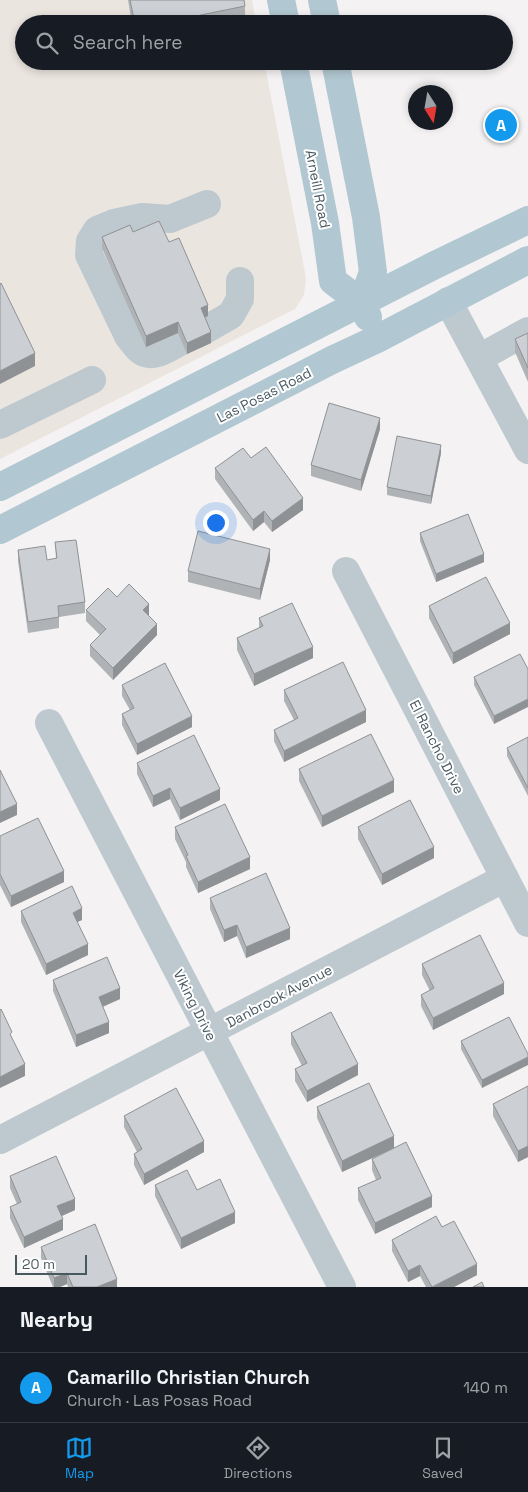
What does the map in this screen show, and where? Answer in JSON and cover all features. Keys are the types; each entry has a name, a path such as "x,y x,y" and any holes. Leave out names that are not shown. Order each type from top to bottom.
{"main road":[{"path":"281,0 284,15"},
{"path":"322,0 325,15"},
{"name":"Arneill Road","path":"295,70 325,223 333,281 362,303"},
{"path":"337,70 366,217 374,272 362,303 377,339"},
{"path":"0,487 435,265 528,220"},
{"name":"Las Posas Road","path":"0,530 314,369 377,339 528,260"}],"street":[{"path":"207,204 170,219 142,217 114,223 97,230 90,241 89,255 128,336 137,348 145,354 155,354 194,336 231,315 240,299 240,281"},
{"path":"448,301 528,450"},
{"path":"480,358 528,331"},
{"path":"0,425 92,380"},
{"name":"El Rancho Drive","path":"346,571 528,923"},
{"name":"Viking Drive","path":"49,723 342,1287"},
{"name":"Danbrook Avenue","path":"0,1140 505,878"}],"shaded area":[{"path":"0,0 252,0 254,15 15,15 15,70 266,70 306,278 304,295 295,309 0,459"}],"building":[{"path":"130,0 244,0 245,6 201,15 133,15"},
{"path":"159,221 169,242 179,238 208,305 201,308 211,332 187,343 178,322 146,336 102,237 130,225 133,232"},
{"path":"0,284 35,353 0,371"},
{"path":"528,333 528,368 515,339"},
{"path":"329,403 380,418 361,480 311,465"},
{"path":"397,436 441,445 431,496 387,487"},
{"path":"266,447 303,498 272,521 264,511 253,520 215,468 243,448 251,458"},
{"path":"468,514 484,554 436,574 420,533"},
{"path":"198,531 270,549 260,589 188,571"},
{"path":"76,540 85,602 58,606 59,617 28,622 18,550 45,546 47,560 57,558 55,542"},
{"path":"486,577 510,623 453,653 429,606"},
{"path":"129,584 149,604 143,610 157,624 113,668 90,645 106,629 86,610 108,588 117,597"},
{"path":"292,603 313,647 254,674 237,638 263,626 259,618"},
{"path":"520,654 528,669 528,699 494,716 474,677"},
{"path":"343,662 366,710 284,751 274,730 298,718 284,690"},
{"path":"165,663 192,716 137,744 122,714 134,708 122,685"},
{"path":"371,734 394,780 322,816 299,769"},
{"path":"194,735 220,789 180,808 170,788 153,796 137,763"},
{"path":"528,737 528,788 507,748"},
{"path":"0,770 17,804 0,812"},
{"path":"410,800 434,847 382,874 358,827"},
{"path":"225,804 250,857 198,882 175,827"},
{"path":"38,818 64,871 11,896 0,874 0,836"},
{"path":"266,873 290,928 246,947 237,925 224,930 210,898"},
{"path":"72,886 82,908 73,913 88,944 46,964 21,911"},
{"path":"480,935 504,983 433,1018 421,995 434,988 422,964"},
{"path":"107,957 120,988 99,997 109,1022 76,1035 53,980"},
{"path":"0,1010 12,1032 10,1034 25,1064 0,1077"},
{"path":"331,1012 358,1064 307,1091 295,1069 307,1063 291,1033"},
{"path":"509,1017 528,1057 482,1080 461,1041"},
{"path":"369,1083 394,1136 342,1161 317,1107"},
{"path":"528,1086 528,1146 518,1151 493,1104"},
{"path":"176,1088 204,1141 144,1174 134,1154 142,1149 124,1116"},
{"path":"406,1142 432,1196 375,1223 358,1188 381,1178 372,1159"},
{"path":"56,1156 75,1199 57,1206 63,1219 24,1237 10,1207 21,1202 10,1176"},
{"path":"187,1170 197,1190 220,1179 235,1212 181,1238 155,1185"},
{"path":"436,1216 442,1227 454,1221 477,1264 432,1287 420,1265 408,1271 392,1240"},
{"path":"95,1224 117,1279 97,1287 73,1287 67,1273 54,1278 41,1247"},
{"path":"482,1282 484,1287 473,1287"}],"place":[{"name":"Camarillo Christian Church","path":"501,125"}]}
